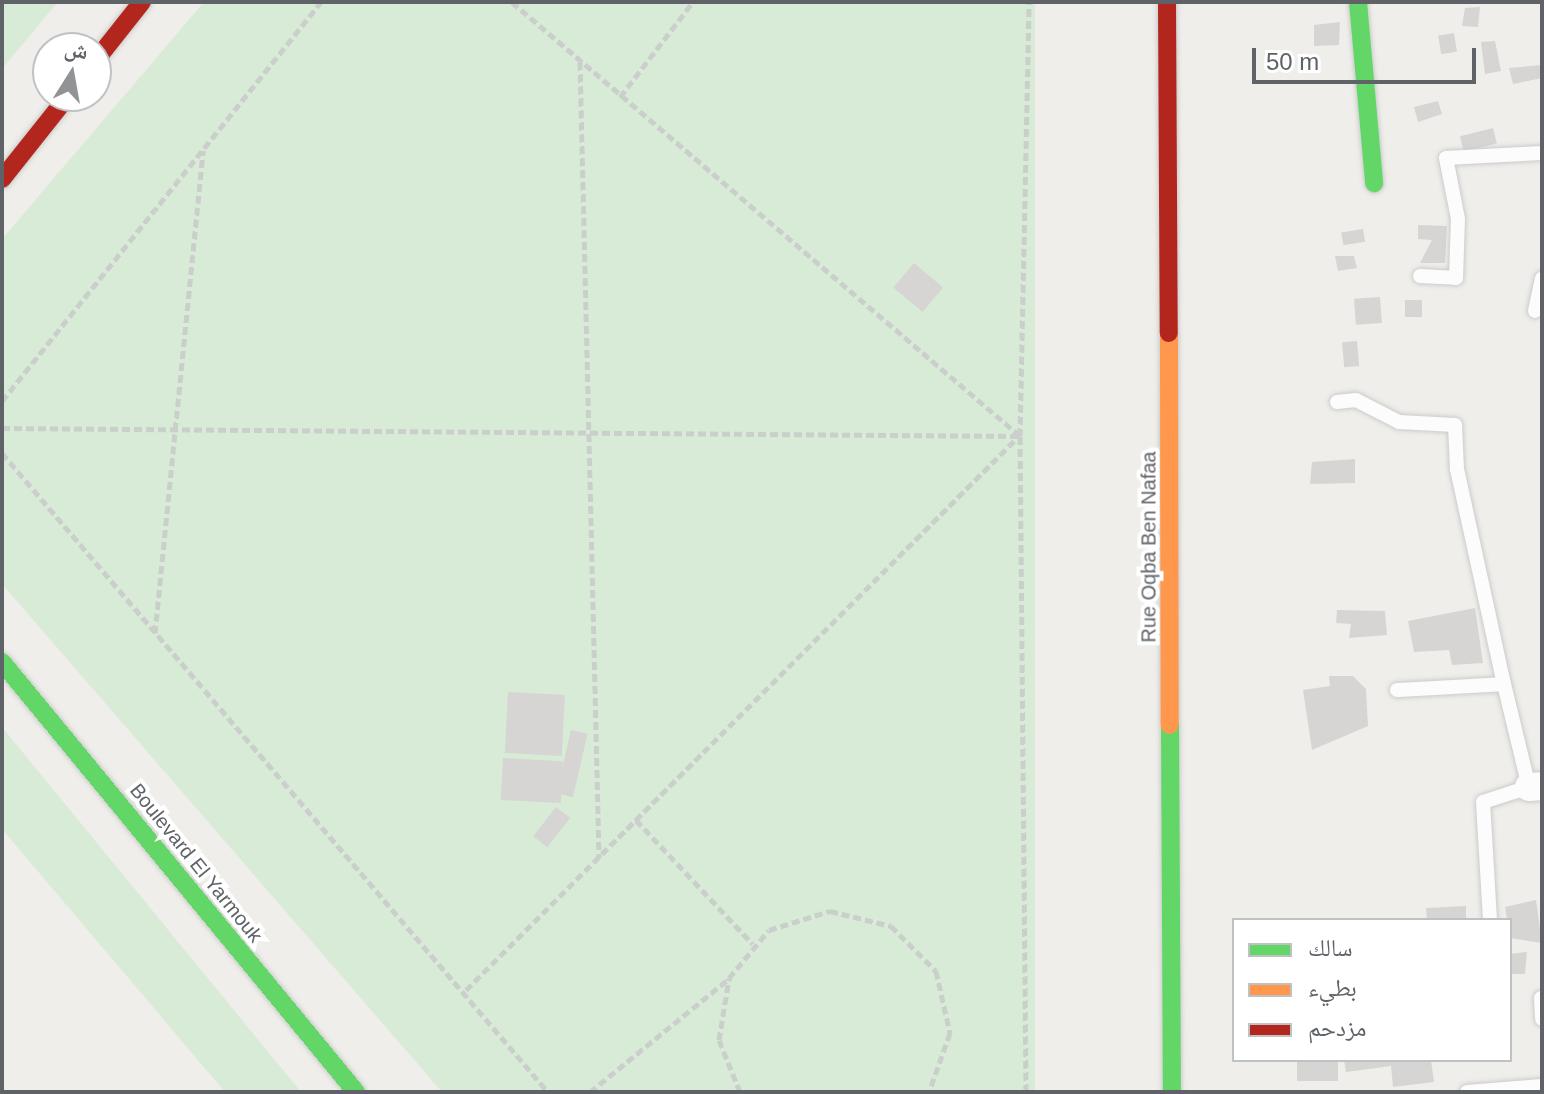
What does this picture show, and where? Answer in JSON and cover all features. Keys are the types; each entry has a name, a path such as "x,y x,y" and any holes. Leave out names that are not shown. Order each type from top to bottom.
{"street":[{"path":"112,40 142,2"},
{"name":"Rue Oqba Ben Nafaa","path":"1167,2 1172,1092"},
{"path":"1358,2 1374,183"},
{"path":"2,179 55,112"},
{"name":"Boulevard El Yarmouk","path":"2,662 356,1092"}],"lane":[{"path":"1420,276 1456,278 1458,219 1446,158 1542,153"},
{"path":"1535,311 1542,279"},
{"path":"1337,402 1356,400 1399,422 1455,425 1457,469 1504,684 1536,786 1483,802 1490,918"},
{"path":"1397,690 1504,684"},
{"path":"1541,998 1542,1019"},
{"path":"1467,1092 1542,1086"}],"path":[{"path":"2,401 321,2"},
{"path":"512,2 1020,436"},
{"path":"620,97 693,2"},
{"path":"1026,1092 1020,436 1029,2"},
{"path":"580,62 586,429 599,858"},
{"path":"155,633 203,149"},
{"path":"2,428 586,429 1020,436"},
{"path":"466,990 1020,436"},
{"path":"2,453 466,990 548,1092"},
{"path":"636,820 753,944"},
{"path":"590,1092 729,978 753,944 788,921 830,911 872,917 909,938 936,971 949,1011 946,1054 929,1092"},
{"path":"729,978 719,1040 740,1092"}],"green space":[{"path":"2,2 58,2 32,32 2,69"},
{"path":"204,2 1035,2 1035,1092 442,1092 2,584 2,239"},
{"path":"2,727 301,1092 225,1092 2,829"}],"building":[{"path":"1480,7 1478,27 1462,26 1465,8"},
{"path":"1340,22 1339,45 1314,46 1314,25"},
{"path":"1454,33 1457,52 1441,54 1438,36"},
{"path":"1495,41 1501,71 1485,74 1481,42"},
{"path":"1541,65 1542,78 1513,84 1509,68"},
{"path":"1438,101 1442,114 1418,122 1414,107"},
{"path":"1493,128 1497,144 1464,152 1460,136"},
{"path":"1418,225 1447,226 1445,263 1420,263 1432,240 1418,239"},
{"path":"1363,229 1365,242 1343,245 1341,232"},
{"path":"1335,256 1354,256 1357,268 1338,271"},
{"path":"914,263 943,287 923,312 893,288"},
{"path":"1380,297 1382,323 1356,325 1354,299"},
{"path":"1405,300 1422,300 1422,317 1405,317"},
{"path":"1357,341 1359,366 1344,367 1342,342"},
{"path":"1355,459 1355,483 1310,484 1312,462"},
{"path":"1475,608 1483,663 1452,665 1449,650 1414,652 1408,621"},
{"path":"1337,610 1385,611 1387,635 1349,638 1351,624 1336,623"},
{"path":"1329,676 1353,676 1366,689 1368,726 1312,750 1303,690 1330,686"},
{"path":"508,692 565,695 562,756 505,753"},
{"path":"571,730 588,734 573,797 556,793"},
{"path":"503,758 563,761 561,803 501,800"},
{"path":"556,807 570,818 547,847 533,836"},
{"path":"1536,900 1542,943 1512,938 1512,918 1507,918 1505,907"},
{"path":"1466,906 1466,918 1427,918 1426,908"},
{"path":"1527,952 1525,974 1512,974 1512,954"},
{"path":"1297,1062 1338,1062 1338,1081 1297,1081"},
{"path":"1344,1062 1431,1062 1434,1082 1393,1087 1391,1066 1346,1072"}],"traffic: fast":[{"path":"1358,2 1374,183"},
{"path":"2,662 356,1092"},
{"path":"1170,725 1172,1092"}],"traffic: slow":[{"path":"1169,333 1170,725"}],"traffic: jam":[{"path":"112,40 142,2"},
{"path":"1167,2 1169,333"},
{"path":"2,179 55,112"}]}
